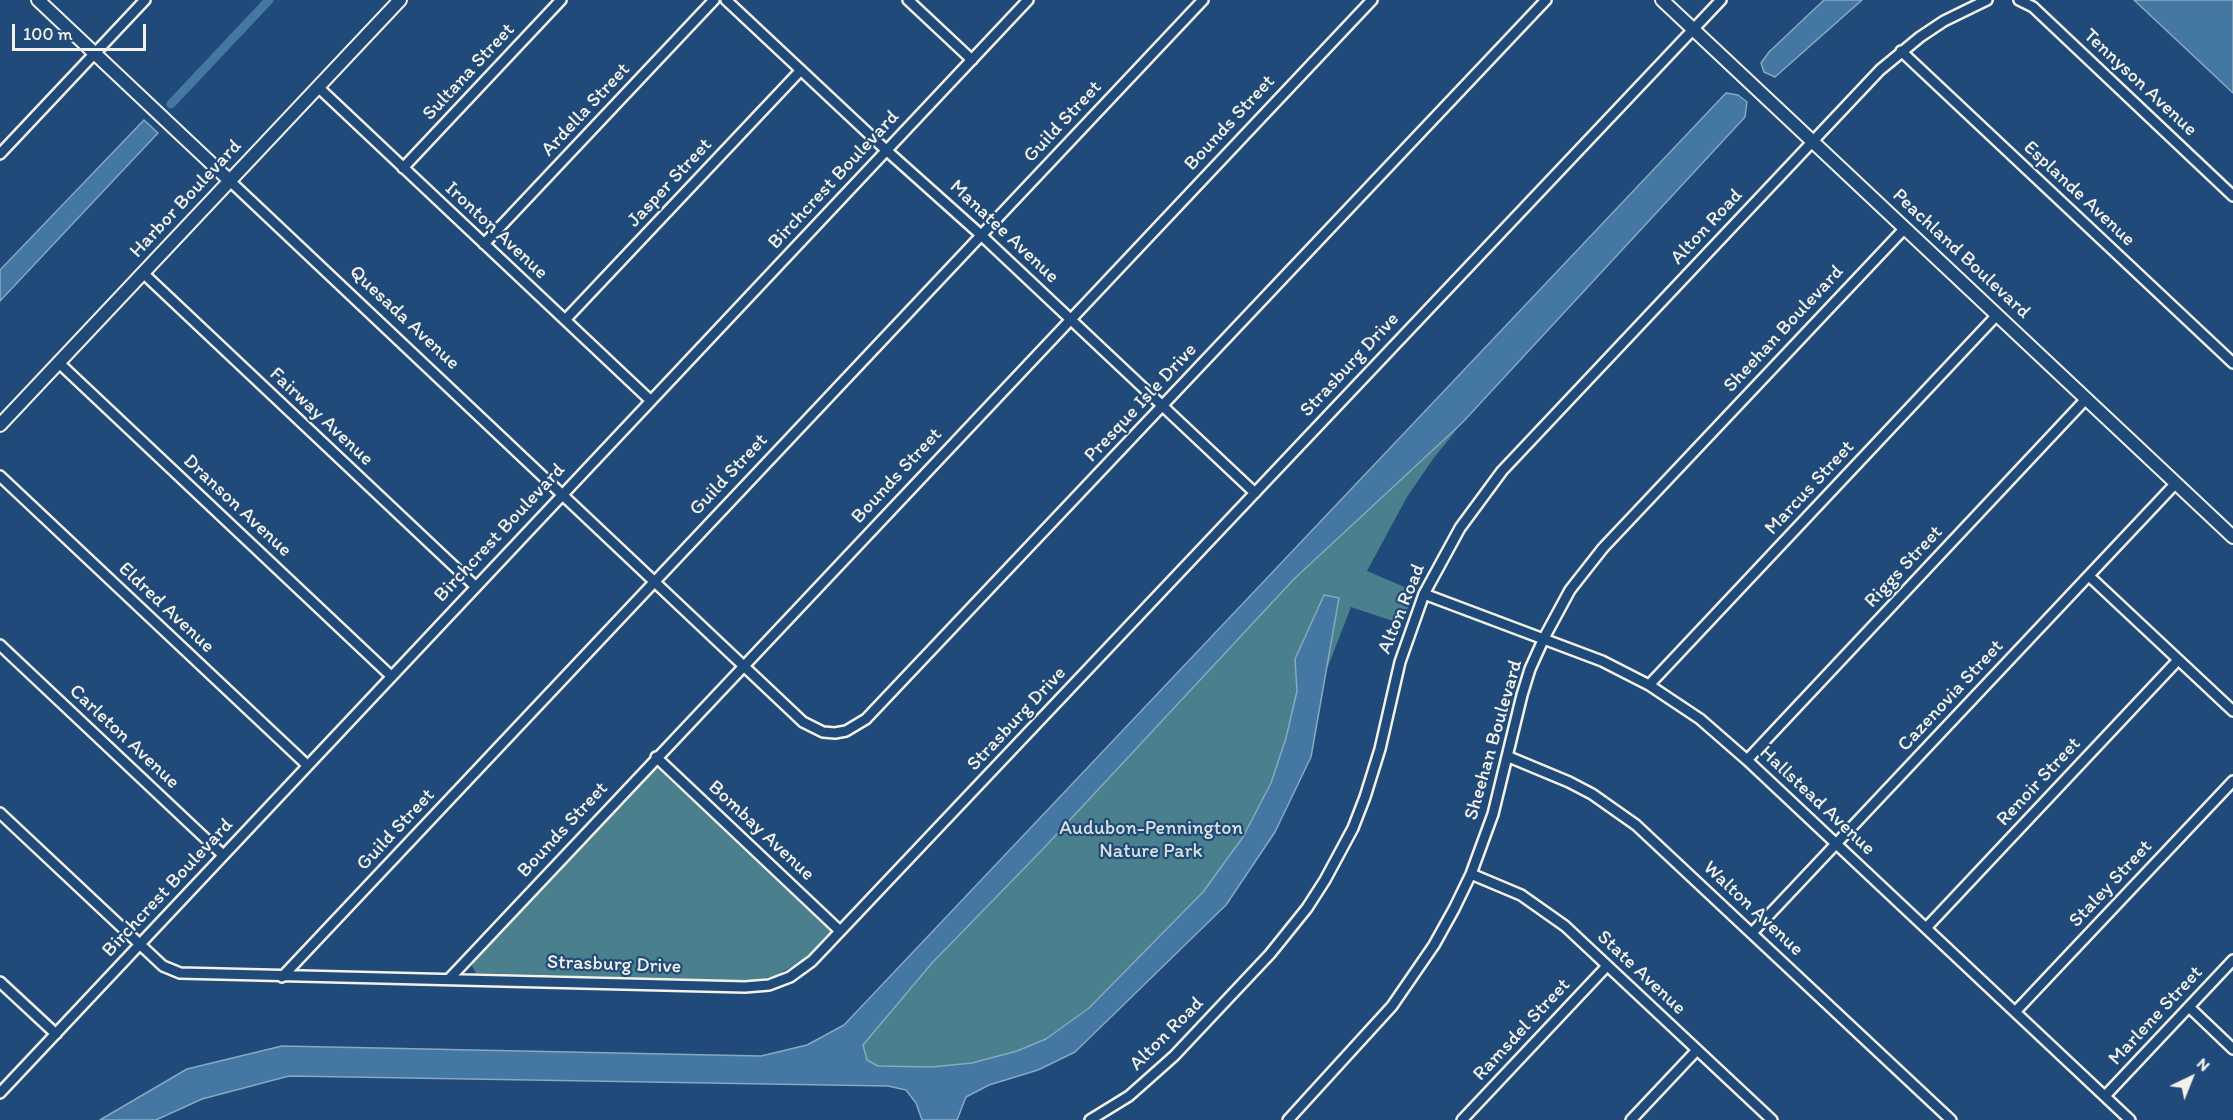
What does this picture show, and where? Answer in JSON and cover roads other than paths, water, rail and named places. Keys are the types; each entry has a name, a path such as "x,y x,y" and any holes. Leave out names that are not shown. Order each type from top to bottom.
{"street":[{"name":"Quesada Avenue","path":"38,0 743,665"},
{"path":"0,154 145,0"},
{"name":"Harbor Boulevard","path":"0,424 400,0"},
{"name":"Sultana Street","path":"403,168 561,0"},
{"name":"Ardella Street","path":"484,244 714,0"},
{"name":"Manatee Avenue","path":"726,0 886,150 981,234 1255,493"},
{"path":"908,0 972,60"},
{"name":"Birchcrest Boulevard","path":"0,1093 1028,0"},
{"name":"Guild Street","path":"282,977 1203,0"},
{"name":"Bounds Street","path":"449,979 1372,0"},
{"name":"Presque Isle Drive","path":"743,665 812,728 835,733 846,732 857,727 1546,0"},
{"name":"Peachland Boulevard","path":"1662,0 2233,537"},
{"name":"Strasburg Drive","path":"0,813 163,966 180,973 745,987 769,985 800,971 1721,0"},
{"path":"1812,142 1901,51 1944,21 1987,0"},
{"name":"Tennyson Avenue","path":"2019,0 2033,7 2233,196"},
{"name":"Esplande Avenue","path":"1901,51 2233,363"},
{"name":"Jasper Street","path":"565,320 801,70"},
{"name":"Ironton Avenue","path":"318,87 650,400"},
{"path":"0,139 8,146"},
{"name":"Alton Road","path":"1090,1120 1130,1096 1174,1056 1270,954 1297,921 1325,880 1349,836 1365,797 1380,749 1400,662 1424,594 1460,528 1502,471 1812,142"},
{"name":"Sheehan Boulevard","path":"1288,1120 1392,1006 1434,945 1471,874 1493,814 1509,757 1522,695 1544,638 1570,590 1603,548 1905,228"},
{"name":"Fairway Avenue","path":"143,273 475,586"},
{"name":"Marcus Street","path":"1649,685 1997,315"},
{"name":"Dranson Avenue","path":"58,363 391,676"},
{"name":"Riggs Street","path":"1747,760 2086,399"},
{"name":"Eldred Avenue","path":"0,476 307,765"},
{"name":"Cazenovia Street","path":"1752,933 2176,483"},
{"path":"2089,576 2233,711"},
{"name":"Hallstead Avenue","path":"1424,594 1602,661 1649,685 1700,719 1747,760 2130,1120"},
{"name":"Carleton Avenue","path":"0,645 224,855"},
{"name":"Renoir Street","path":"1926,928 2178,660"},
{"name":"Walton Avenue","path":"1509,757 1569,782 1620,813 1651,838 1951,1120"},
{"name":"Bombay Avenue","path":"656,758 840,931"},
{"name":"Staley Street","path":"2016,1012 2233,781"},
{"name":"State Avenue","path":"1471,874 1506,887 1540,907 1565,926 1772,1120"},
{"name":"Marlene Street","path":"2105,1096 2233,960"},
{"name":"Ramsdel Street","path":"1462,1120 1607,966"},
{"path":"0,982 56,1034"},
{"path":"2189,1007 2233,1048"},
{"path":"1630,1120 1697,1050"}],"water":[{"path":"1824,0 1862,0 1775,77 1764,72 1761,63 1769,52"},
{"path":"2134,0 2233,0 2233,93"},
{"path":"1726,93 1738,95 1747,102 1745,117 1462,423 1294,579 1041,851 932,963 863,1045 867,1060 878,1066 932,1067 972,1063 1017,1051 1046,1039 1089,1008 1203,892 1243,837 1271,783 1286,738 1297,691 1295,659 1324,595 1339,598 1311,757 1275,832 1226,905 1075,1052 1038,1070 989,1085 966,1097 957,1120 922,1120 916,1103 906,1090 888,1086 289,1076 202,1099 156,1120 100,1120 187,1069 282,1046 761,1056 807,1045 844,1025"},
{"path":"144,120 158,133 0,301 0,270"}],"waterway":[{"path":"171,104 269,0"}],"park label":[{"name":"Audubon-Pennington Nature Park","path":"1151,840"}]}
